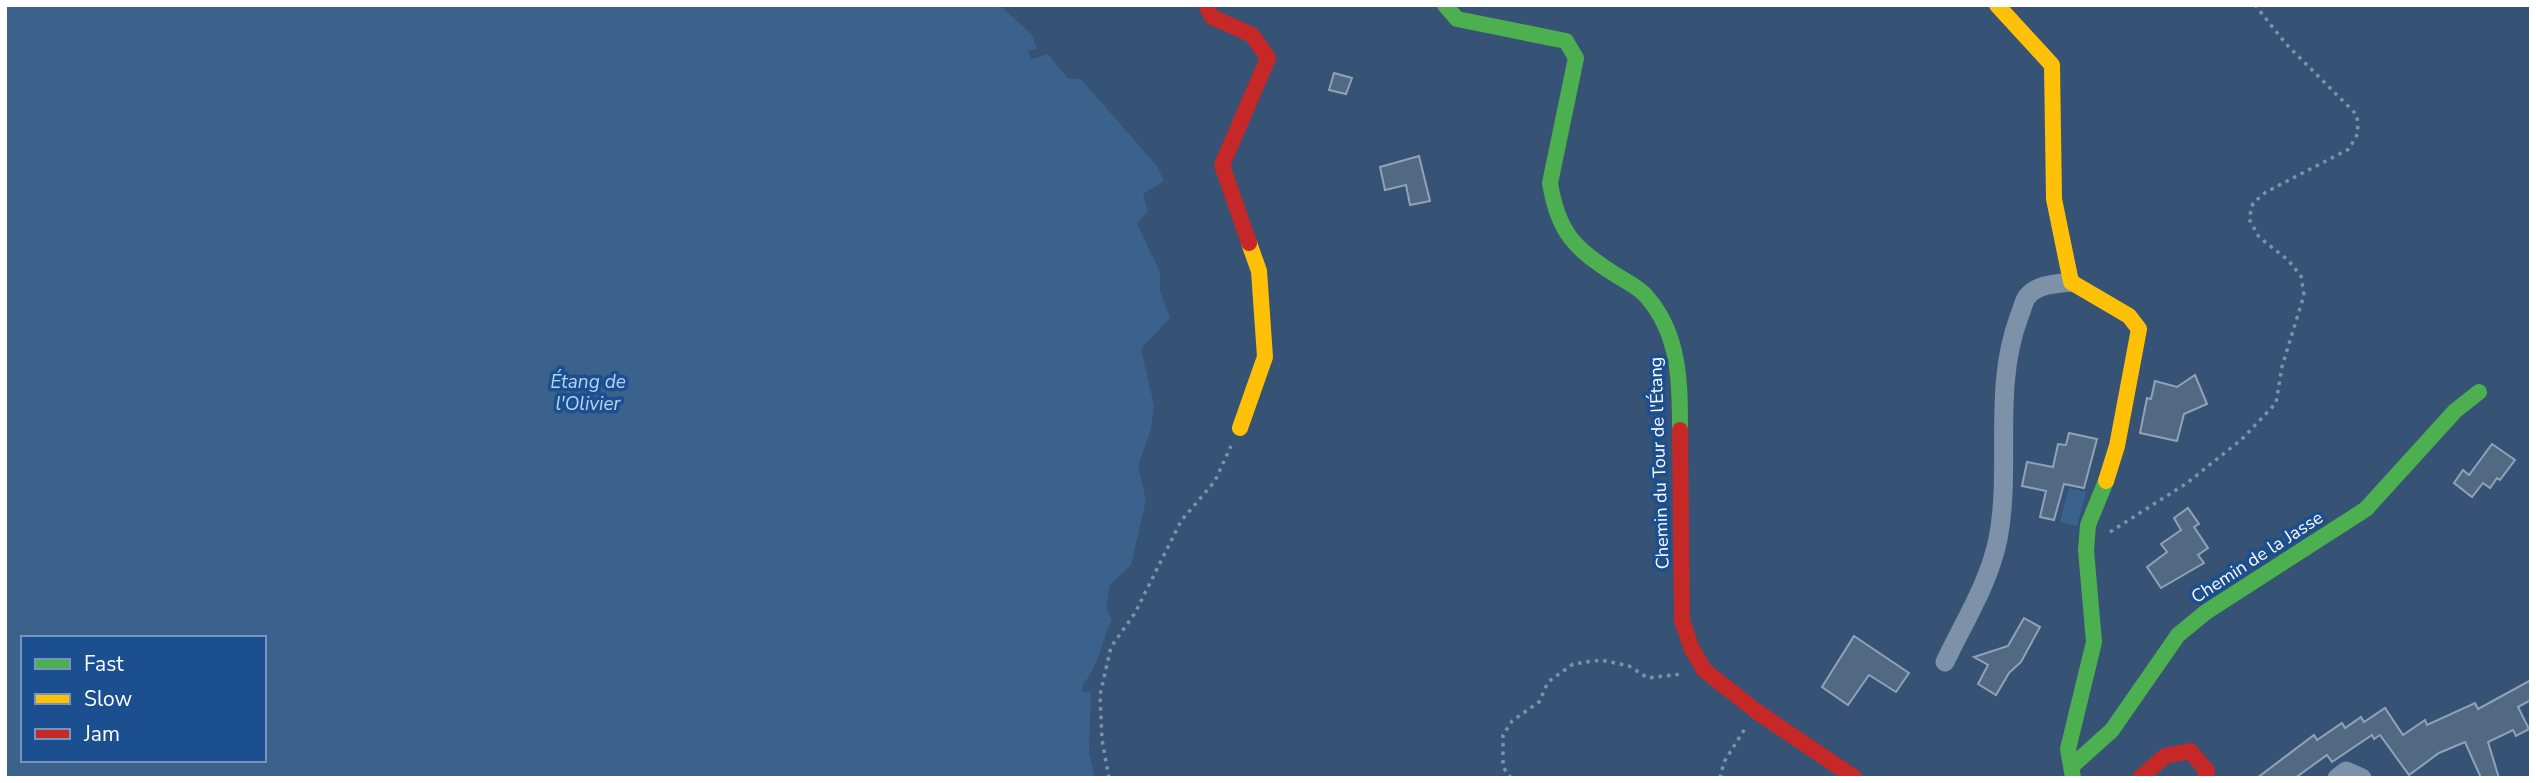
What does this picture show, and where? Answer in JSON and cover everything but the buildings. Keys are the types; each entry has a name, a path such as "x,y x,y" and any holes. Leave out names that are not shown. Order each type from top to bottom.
{"street":[{"path":"1206,5 1212,17 1252,36 1268,58 1222,165 1259,271 1265,357 1240,428"},
{"name":"Chemin du Tour de l'Étang","path":"1445,5 1457,19 1566,41 1576,58 1550,183 1553,201 1560,227 1582,252 1646,295 1673,336 1680,375 1682,620 1691,647 1704,670 1756,711 1855,778"},
{"path":"1997,5 2052,65 2054,199 2071,282"},
{"path":"1945,662 1989,574 1998,538 2003,479 2002,406 2011,339 2028,296 2042,286 2071,282 2129,316 2139,329 2117,446 2100,501 2088,525 2086,550 2095,642 2068,749 2072,772"},
{"name":"Chemin de la Jasse","path":"2072,772 2112,730 2178,635 2206,612 2366,509 2455,411 2479,392"},
{"path":"2140,778 2165,756 2190,751 2207,771 2205,778"},
{"path":"2337,778 2346,771 2362,778"}],"path":[{"path":"2108,536 2187,483 2242,439 2276,403 2282,367 2304,295 2301,275 2288,260 2259,237 2249,219 2253,204 2266,192 2349,149 2357,133 2357,115 2255,5"},
{"path":"1109,778 1102,740 1100,695 1111,647 1135,613 1181,521 1215,481 1240,428"},
{"path":"1511,778 1503,767 1503,735 1512,721 1539,702 1548,682 1573,664 1601,660 1629,666 1648,678 1704,670"},
{"path":"1720,778 1724,762 1756,711"}],"water":[{"name":"Étang de l'Olivier","path":"5,5 1000,5 1032,35 1037,49 1028,50 1031,59 1048,54 1068,79 1081,79 1157,166 1164,181 1143,194 1148,211 1137,224 1160,272 1160,291 1170,318 1141,349 1154,406 1151,429 1138,466 1146,500 1131,565 1110,585 1106,608 1112,620 1096,664 1083,683 1082,692 1091,692 1089,752 1095,778 5,778"},
{"path":"2069,488 2086,492 2077,526 2060,522"}],"traffic: fast":[{"path":"1445,5 1457,19 1566,41 1576,58 1550,183 1553,200 1564,227 1579,248 1640,290 1658,312 1666,327 1676,360 1680,430"},
{"path":"2071,767 2112,730 2178,635 2206,612 2366,509 2455,411 2479,392"},
{"path":"2073,778 2068,749 2094,642 2086,550 2088,525 2106,481"}],"traffic: slow":[{"path":"1997,5 2052,65 2054,199 2071,282 2129,316 2139,329 2117,446 2106,481"},
{"path":"1240,428 1265,357 1259,271 1249,243"}],"traffic: jam":[{"path":"1206,5 1212,17 1252,35 1268,58 1222,165 1249,243"},
{"path":"1680,430 1682,620 1691,647 1704,670 1756,711 1855,778"},
{"path":"2140,778 2165,756 2190,751 2207,771 2205,778"}]}
